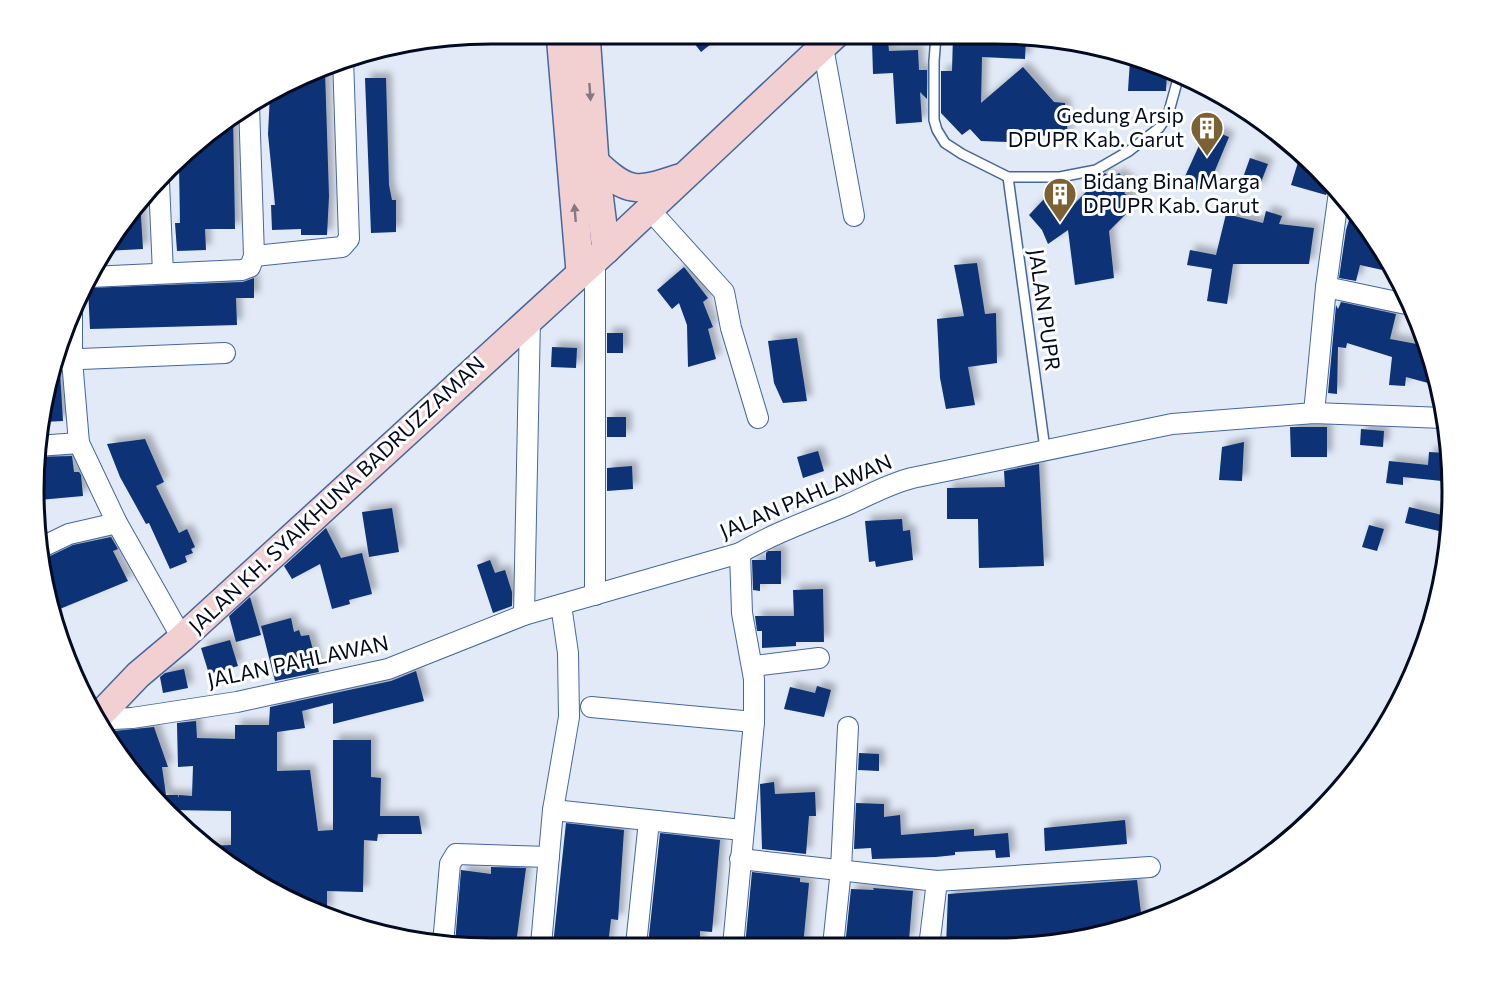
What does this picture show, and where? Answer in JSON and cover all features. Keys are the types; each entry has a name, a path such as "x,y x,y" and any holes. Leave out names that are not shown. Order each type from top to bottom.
{"main road":[{"path":"562,44 594,260"},
{"path":"587,44 595,162 594,260"},
{"name":"JALAN KH. SYAIKHUNA BADRUZZAMAN","path":"102,712 138,675 182,638 594,260 826,44"},
{"path":"595,162 617,183 634,188 651,187 683,176"}],"street":[{"path":"829,44 854,216"},
{"path":"254,256 342,248 349,239 344,68"},
{"path":"98,277 242,270 250,267 254,256 249,114"},
{"path":"159,190 163,273"},
{"path":"1314,413 1326,287 1337,204"},
{"path":"649,209 724,292 731,328 758,418"},
{"path":"594,260 595,595"},
{"path":"1326,287 1399,302"},
{"path":"524,615 530,317"},
{"path":"182,638 117,523 79,443 65,360 225,353"},
{"name":"JALAN PAHLAWAN","path":"106,719 132,718 237,702 342,681 388,669 524,615 740,553 778,532 858,500 886,485 1045,449 1172,424 1314,413 1436,418"},
{"path":"46,445 79,443"},
{"path":"47,545 69,534 117,523"},
{"path":"45,533 69,534"},
{"path":"734,938 742,830 754,722 754,666 742,613 740,553"},
{"path":"542,938 553,810 570,717 568,654 561,605"},
{"path":"754,666 819,658"},
{"path":"591,707 754,722"},
{"path":"834,938 841,869 848,727"},
{"path":"553,810 742,830"},
{"path":"637,938 649,821"},
{"path":"444,935 450,864 456,854 549,857"},
{"path":"740,859 937,881 1150,867"},
{"path":"930,938 937,881"}],"lane":[{"path":"936,44 934,85 937,130 945,143 1008,177 1060,177 1096,171 1129,151 1159,128 1168,114 1177,83"},
{"name":"JALAN PUPR","path":"1008,177 1045,449"}],"building":[{"path":"695,44 711,44 701,52"},
{"path":"872,44 888,44 889,51 918,50 919,70 927,70 927,99 920,92 922,122 896,124 893,73 873,74"},
{"path":"953,44 1026,44 1025,59 982,57 981,103 1023,67 1054,102 1065,103 1068,136 1008,135 1007,142 981,141 970,129 962,135 941,113 941,71 952,71"},
{"path":"1130,65 1167,78 1166,91 1128,91"},
{"path":"325,76 329,196 327,235 301,235 301,229 272,230 271,205 275,205 268,134 270,102"},
{"path":"365,78 386,78 389,185 392,200 396,200 396,232 371,233"},
{"path":"233,125 235,229 205,229 206,250 177,251 175,223 180,223 179,169"},
{"name":"Gedung Arsip DPUPR Kab. Garut","path":"1207,128 1229,137 1211,180 1206,178 1199,191 1182,183"},
{"path":"1250,158 1268,164 1258,190 1241,183"},
{"path":"1298,162 1327,192 1326,195 1291,185"},
{"path":"1105,173 1111,179 1119,173 1132,186 1124,193 1137,203 1109,231 1114,278 1075,285 1068,230 1048,244 1042,230 1029,215 1044,199 1068,194 1069,209"},
{"path":"1266,211 1282,216 1279,224 1314,228 1309,264 1233,264 1227,304 1207,301 1212,269 1187,265 1190,250 1216,255 1226,214 1263,223"},
{"path":"141,212 143,249 114,251"},
{"path":"1349,219 1384,270 1360,265 1356,281 1339,278"},
{"path":"977,263 985,314 996,313 997,363 968,367 975,405 946,409 940,378 937,319 964,316 954,265"},
{"path":"684,267 708,298 703,302 713,327 708,329 716,359 688,367 687,325 679,303 672,309 657,290"},
{"path":"254,278 254,298 236,298 237,325 90,329 88,296 93,288 243,282"},
{"path":"1341,302 1396,314 1390,339 1417,344 1428,383 1406,377 1405,386 1389,385 1392,357 1347,343 1346,348 1338,347 1337,394 1328,393 1336,305 1338,309"},
{"path":"607,333 623,333 623,353 607,353"},
{"path":"797,338 807,401 783,403 774,383 768,341"},
{"path":"552,347 577,348 576,368 551,367"},
{"path":"60,372 60,372 63,421 49,422"},
{"path":"607,417 626,417 626,437 607,437"},
{"path":"1290,427 1327,427 1327,457 1291,457"},
{"path":"1361,429 1384,431 1383,447 1360,445"},
{"path":"145,439 164,482 156,486 179,533 187,529 195,547 191,549 193,553 185,556 187,562 170,569 149,523 146,524 120,477 107,444"},
{"path":"1244,442 1242,481 1219,480 1222,447"},
{"path":"818,451 824,471 803,478 797,457"},
{"path":"1429,452 1440,453 1442,481 1403,477 1403,485 1386,483 1389,461 1428,465"},
{"path":"72,456 74,472 79,472 81,475 83,496 44,500 44,457"},
{"path":"1039,464 1044,566 979,568 978,519 947,519 947,488 1005,487 1004,471"},
{"path":"632,466 633,489 607,491 607,468"},
{"path":"1409,507 1441,515 1439,531 1405,523"},
{"path":"392,508 399,552 369,557 362,512"},
{"path":"902,519 903,531 910,530 913,560 876,567 875,561 869,562 865,521"},
{"path":"1369,525 1384,529 1377,551 1362,547"},
{"path":"326,528 341,558 362,553 372,594 349,600 350,604 332,609 320,564 292,579 284,566"},
{"path":"111,537 118,549 113,551 128,581 60,609 48,557 73,545"},
{"path":"768,551 781,551 781,584 760,584 760,591 753,590 752,560 766,560"},
{"path":"490,560 495,573 505,570 512,592 512,606 493,613 477,565"},
{"path":"823,589 824,642 796,642 796,646 762,648 762,631 757,631 755,616 794,616 793,590"},
{"path":"250,597 261,635 236,642 229,616"},
{"path":"291,618 294,632 299,630 301,636 309,635 319,672 275,681 261,626"},
{"path":"230,640 238,666 209,674 201,648"},
{"path":"184,669 188,688 163,693 160,677 165,673"},
{"path":"416,671 424,701 333,724 333,703 302,711 305,728 277,732 277,771 310,770 318,831 333,830 333,740 371,740 371,777 381,778 380,816 419,816 422,834 378,834 377,841 364,840 363,892 327,891 327,906 267,878 219,845 231,845 231,811 177,810 136,763 114,731 154,727 168,767 162,767 166,795 178,795 179,798 179,795 192,796 193,766 178,767 177,723 196,721 197,738 235,739 235,725 269,725 270,707 391,681"},
{"path":"817,686 831,690 824,717 784,709 790,687 815,693"},
{"path":"859,753 879,754 879,771 858,770"},
{"path":"774,782 775,794 815,792 816,816 809,816 806,854 762,849 760,784"},
{"path":"856,803 884,804 884,817 900,815 901,835 974,829 974,836 1008,833 1010,857 996,858 995,850 955,852 955,855 936,857 872,859 871,848 854,849"},
{"path":"1125,820 1127,844 1045,851 1044,828"},
{"path":"566,823 624,830 618,920 611,919 609,938 554,938"},
{"path":"660,833 720,840 712,932 700,931 700,938 649,938"},
{"path":"491,867 526,868 517,938 456,936 461,870 491,874"},
{"path":"752,872 800,878 800,882 809,883 804,938 746,938"},
{"path":"1137,880 1141,913 1082,929 1053,934 1024,937 946,938 948,894"},
{"path":"873,888 913,891 909,938 846,938 851,889 874,890"}],"place":[{"name":"Gedung Arsip DPUPR Kab. Garut","path":"1207,157"},
{"name":"Bidang Bina Marga DPUPR Kab. Garut","path":"1060,223"}]}
